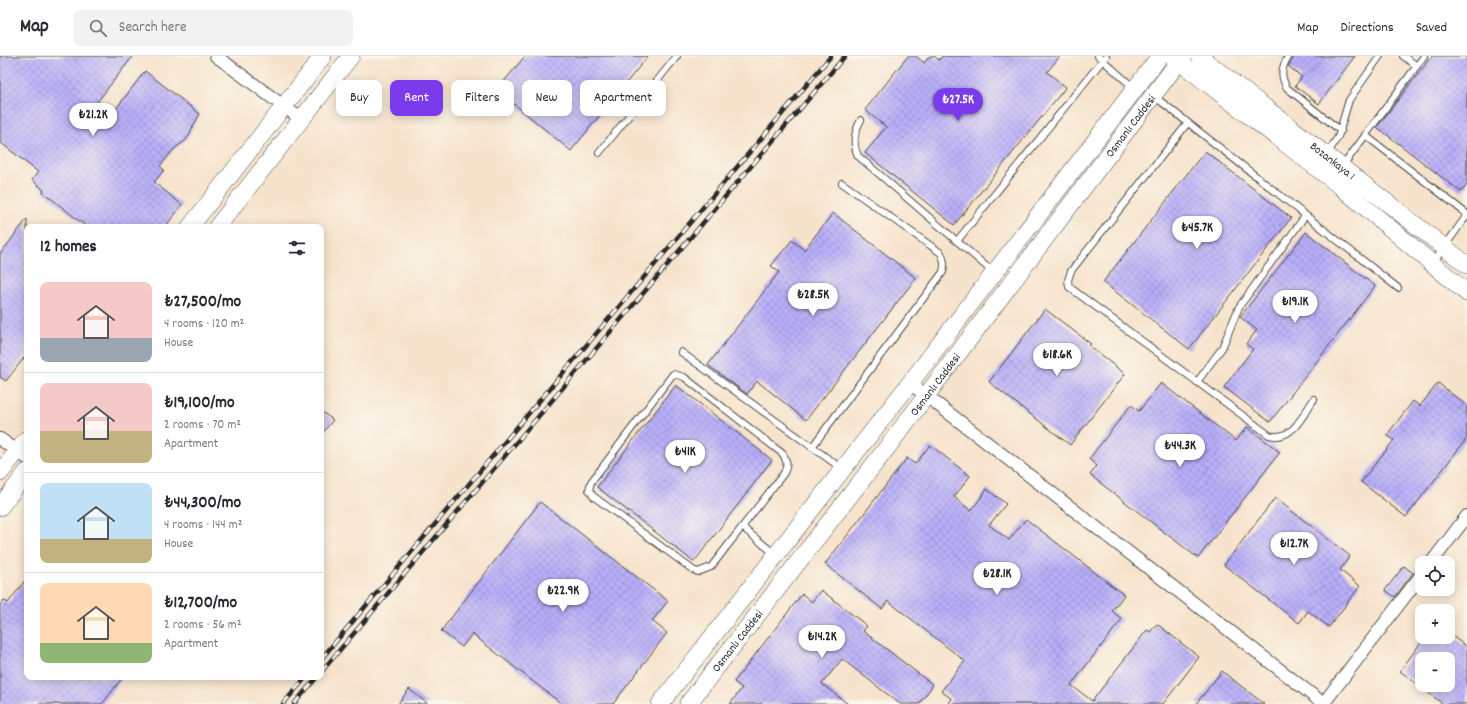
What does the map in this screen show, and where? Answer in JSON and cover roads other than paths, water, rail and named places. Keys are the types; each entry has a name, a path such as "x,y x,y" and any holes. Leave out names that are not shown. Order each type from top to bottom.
{"street":[{"path":"216,56 301,119"},
{"path":"192,224 323,56"},
{"path":"219,224 351,56"},
{"path":"660,704 910,383 1134,88 1160,56"},
{"path":"1178,58 1198,77 1340,186 1467,293"},
{"name":"Osmanlı Caddesi","path":"688,704 926,396 1153,95 1178,58"},
{"path":"1198,77 1207,58"},
{"name":"Bozankaya 1","path":"1207,58 1467,265"},
{"path":"910,383 1323,704 1415,583"},
{"path":"0,439 24,449 0,473"},
{"path":"0,507 24,476"},
{"path":"1436,556 1467,516"},
{"path":"764,570 781,584"}],"lane":[{"path":"600,153 677,56"},
{"path":"1289,56 1282,68 1282,79 1287,88 1341,131"},
{"path":"1327,155 1341,131 1346,106 1351,95 1380,56"},
{"path":"1403,56 1417,66"},
{"path":"1342,167 1424,56"},
{"path":"956,241 1102,58 1134,88"},
{"path":"1153,95 1187,124 1398,288"},
{"path":"861,120 854,138 854,149 858,156 994,273"},
{"path":"1187,124 1072,271 1068,280 1069,287 1269,435 1277,437 1289,432 1314,399"},
{"path":"1365,135 1467,214 1432,264"},
{"path":"812,447 943,272 945,262 941,253 842,183"},
{"path":"1197,382 1222,348 1239,307 1306,216"},
{"path":"681,352 842,469"},
{"path":"673,374 684,377 783,454 787,467 784,473 742,527 711,567 698,572 693,570 592,496 589,490 591,482 673,374"},
{"path":"742,527 776,555"}],"railway":[{"path":"324,655 831,56"},
{"path":"324,668 845,56"},
{"path":"283,704 303,680"},
{"path":"294,704 314,680"}]}
